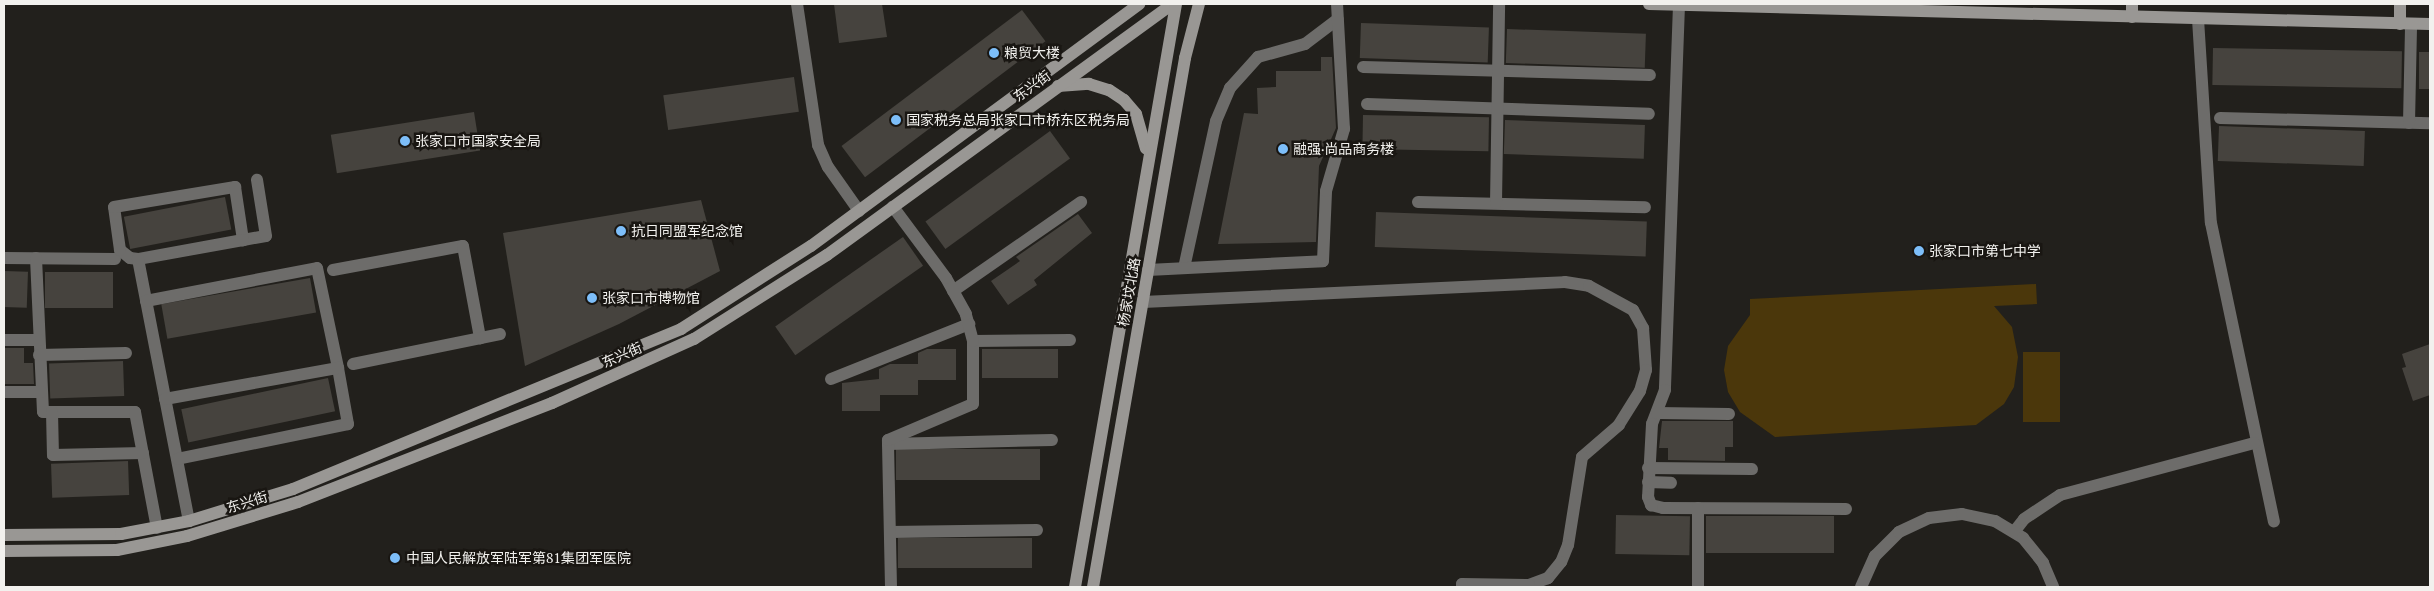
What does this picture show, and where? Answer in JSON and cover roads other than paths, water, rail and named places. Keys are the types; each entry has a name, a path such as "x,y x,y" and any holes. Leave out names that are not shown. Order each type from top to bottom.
{"main road":[{"name":"东兴街","path":"4,551 117,550 187,536 298,502 552,403 694,339 870,224 1058,86 1175,4"},
{"name":"杨家坟北路","path":"1075,587 1175,4"},
{"name":"杨家坟北路","path":"1094,587 1185,58 1199,4"},
{"path":"1649,4 1862,7 2198,19 2430,24"},
{"path":"2132,4 2132,17"},
{"path":"2400,4 2406,24"},
{"name":"东兴街","path":"4,535 121,534 189,521 293,489 681,329 812,246 1138,5"},
{"path":"1058,86 1089,84 1124,100 1136,114 1148,158"},
{"path":"859,211 870,224"}],"street":[{"path":"797,4 818,145 828,167 859,211"},
{"path":"1148,270 1323,261 1326,191 1344,129 1337,4"},
{"path":"1496,203 1500,4"},
{"path":"1679,5 1665,390 1652,424 1648,468 1651,505 1698,508 1846,509"},
{"path":"1184,268 1216,121 1230,88 1258,57 1305,44 1338,19"},
{"path":"2198,19 2211,223 2254,443 2274,521"},
{"path":"2406,24 2409,123"},
{"path":"1363,67 1650,75"},
{"path":"1367,104 1498,107 1649,114"},
{"path":"2220,118 2430,123"},
{"path":"243,240 235,187 114,207 120,250 130,258 138,259 266,236 257,180"},
{"path":"953,291 1081,202"},
{"path":"1418,202 1645,207"},
{"path":"891,587 888,440 973,404 973,341 969,324 953,291 893,207"},
{"path":"333,270 462,246 480,338"},
{"path":"4,258 116,259"},
{"path":"36,258 40,392 43,412 135,412 157,528"},
{"path":"138,259 189,521"},
{"path":"146,301 318,268 348,424 178,459"},
{"path":"1143,302 1565,282 1589,286 1633,310 1643,328 1646,370 1640,391 1619,426 1582,457 1568,545 1561,562 1548,578 1529,585 1462,584 1462,587"},
{"path":"831,379 969,324"},
{"path":"352,364 500,334"},
{"path":"4,340 39,340"},
{"path":"973,341 1070,340"},
{"path":"39,355 126,353"},
{"path":"165,399 338,368"},
{"path":"4,392 40,392"},
{"path":"52,412 53,456 143,454"},
{"path":"1657,413 1729,414"},
{"path":"888,444 1052,440"},
{"path":"2014,532 2024,518 2060,495 2254,443"},
{"path":"1648,468 1752,469"},
{"path":"1648,482 1671,483"},
{"path":"1698,508 1698,587"},
{"path":"1861,587 1875,556 1899,532 1929,518 1962,514 1995,521 2014,532 2043,563 2053,587"},
{"path":"890,532 1037,530"}],"place":[{"name":"粮贸大楼","path":"994,53"},
{"name":"国家税务总局张家口市桥东区税务局","path":"896,120"},
{"name":"张家口市国家安全局","path":"405,141"},
{"name":"融强·尚品商务楼","path":"1283,149"},
{"name":"抗日同盟军纪念馆","path":"621,231"},
{"name":"张家口市第七中学","path":"1919,251"},
{"name":"张家口市博物馆","path":"592,298"},
{"name":"中国人民解放军陆军第81集团军医院","path":"395,558"}]}
